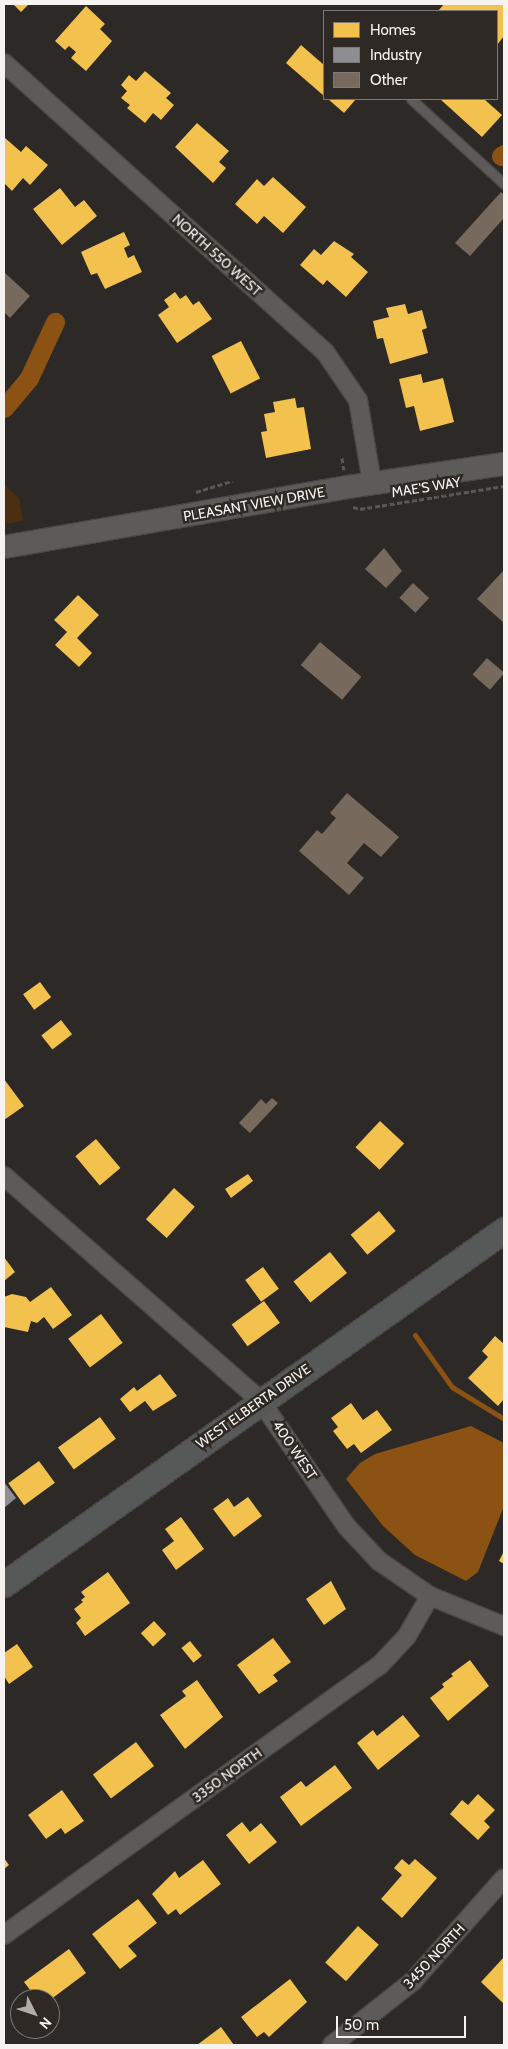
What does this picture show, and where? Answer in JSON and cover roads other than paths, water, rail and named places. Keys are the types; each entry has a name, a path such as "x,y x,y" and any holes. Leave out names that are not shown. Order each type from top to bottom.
{"main road":[{"name":"WEST ELBERTA DRIVE","path":"4,1584 260,1400 504,1230"}],"street":[{"name":"NORTH 550 WEST","path":"4,63 325,352 358,400 372,483"},
{"name":"PLEASANT VIEW DRIVE","path":"4,547 372,483 504,464"},
{"name":"400 WEST","path":"4,1176 260,1400 347,1527 379,1561 430,1596 504,1626"},
{"name":"3350 NORTH","path":"4,1935 379,1666 407,1636 430,1596"},
{"name":"3450 NORTH","path":"332,2045 413,1982 504,1878"}],"lane":[{"path":"412,100 504,184"}],"waterway":[{"path":"4,408 29,378 55,322"},
{"path":"415,1335 452,1387 504,1419"}]}
